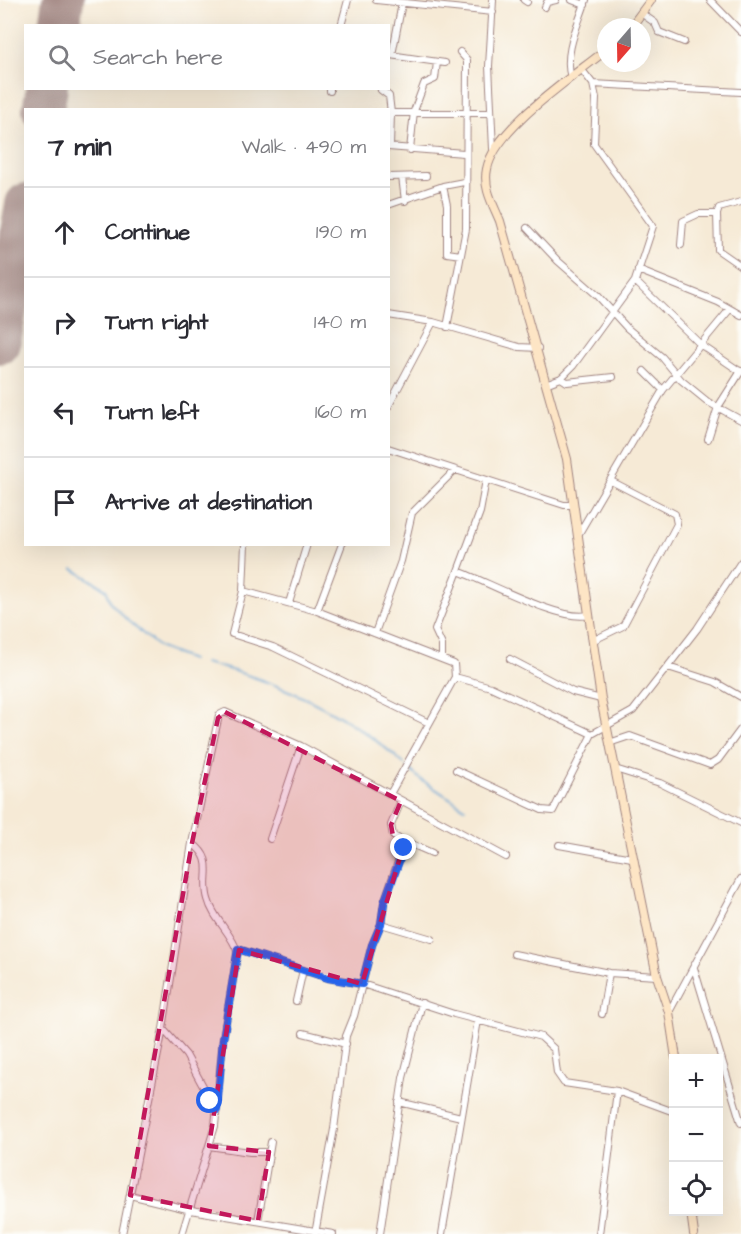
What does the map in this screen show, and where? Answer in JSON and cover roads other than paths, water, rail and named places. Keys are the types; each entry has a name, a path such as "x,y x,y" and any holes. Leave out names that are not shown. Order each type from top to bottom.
{"main road":[{"path":"637,18 651,0"},
{"path":"597,58 537,105 493,149 487,170 487,190 500,221 538,348 567,459 576,538 601,699 657,976 669,1012 675,1054"},
{"path":"692,1216 694,1234"}],"street":[{"path":"342,24 348,0"},
{"path":"376,0 494,12"},
{"path":"493,149 489,66 494,0"},
{"path":"545,7 547,2 556,0"},
{"path":"571,78 568,68 570,52 586,2 572,0"},
{"path":"710,0 741,33"},
{"path":"402,3 391,55 445,63"},
{"path":"641,13 655,23 659,32 684,42"},
{"path":"447,327 466,230 464,153 466,60 460,52"},
{"path":"410,150 414,111 424,84 435,79 437,62"},
{"path":"548,383 561,378 635,281 653,226 594,144 596,98 593,84 582,70"},
{"path":"593,84 740,95"},
{"path":"381,90 388,96 389,108"},
{"path":"390,114 414,111 491,113"},
{"path":"390,147 464,153"},
{"path":"390,177 426,176"},
{"path":"402,177 405,201"},
{"path":"390,205 443,186 464,182"},
{"path":"443,186 447,205 447,253 461,255"},
{"path":"741,202 719,208 717,214 718,250 741,266"},
{"path":"681,245 683,221 698,214 717,214"},
{"path":"527,228 627,328 662,357 694,391 741,420"},
{"path":"638,270 741,315"},
{"path":"644,288 650,274"},
{"path":"635,281 701,345 741,372 717,407 708,439"},
{"path":"576,538 663,390 730,309"},
{"path":"390,315 434,322 519,347 538,348"},
{"path":"390,404 434,322"},
{"path":"644,371 663,390"},
{"path":"561,378 567,382 613,377"},
{"path":"390,449 564,505 573,505"},
{"path":"375,633 402,561 412,513 455,470"},
{"path":"442,658 442,645 435,630 480,512 486,480"},
{"path":"592,641 623,626 677,524 675,514 611,481"},
{"path":"245,546 243,591 232,634 273,647 429,723"},
{"path":"289,603 306,546"},
{"path":"316,612 341,546"},
{"path":"456,770 542,810 553,811 592,734 633,711 715,603 741,562"},
{"path":"458,571 543,607 578,617 588,615"},
{"path":"243,591 316,612 454,664 455,677 390,794"},
{"path":"510,659 573,692 601,699"},
{"path":"668,667 715,682 741,696"},
{"path":"455,677 491,687 592,734"},
{"path":"122,1234 163,1029 192,843 219,715 225,712 301,746 506,857"},
{"path":"609,742 630,736 710,765 718,760 741,729"},
{"path":"270,839 301,746"},
{"path":"615,769 660,783 741,823"},
{"path":"401,801 391,825 393,836 432,853"},
{"path":"316,1233 346,1044 372,945 381,924 384,903 405,841"},
{"path":"192,843 202,850 208,864 207,896 211,907 235,944 238,954"},
{"path":"559,845 632,858"},
{"path":"669,1012 741,879"},
{"path":"381,924 432,939"},
{"path":"182,1234 209,1146 217,1110 223,1039 238,949 478,1020 526,1031 549,1042 554,1049 557,1073 564,1083 617,1091 669,1110"},
{"path":"514,954 609,973 657,976"},
{"path":"694,968 741,1123"},
{"path":"296,1001 303,970"},
{"path":"603,1014 609,973"},
{"path":"380,1234 409,1046 422,1004"},
{"path":"442,1234 478,1020"},
{"path":"163,1029 186,1055 217,1110"},
{"path":"303,1033 346,1044"},
{"path":"599,1234 617,1091"},
{"path":"399,1102 461,1118"},
{"path":"258,1221 271,1142"},
{"path":"209,1146 250,1152 269,1152"},
{"path":"130,1195 190,1209 316,1233 333,1234"}],"waterway":[{"path":"73,569 106,589 111,603 160,648 191,660"},
{"path":"204,663 284,689 336,714 360,729 404,764"},
{"path":"407,767 420,779 465,808"}]}
